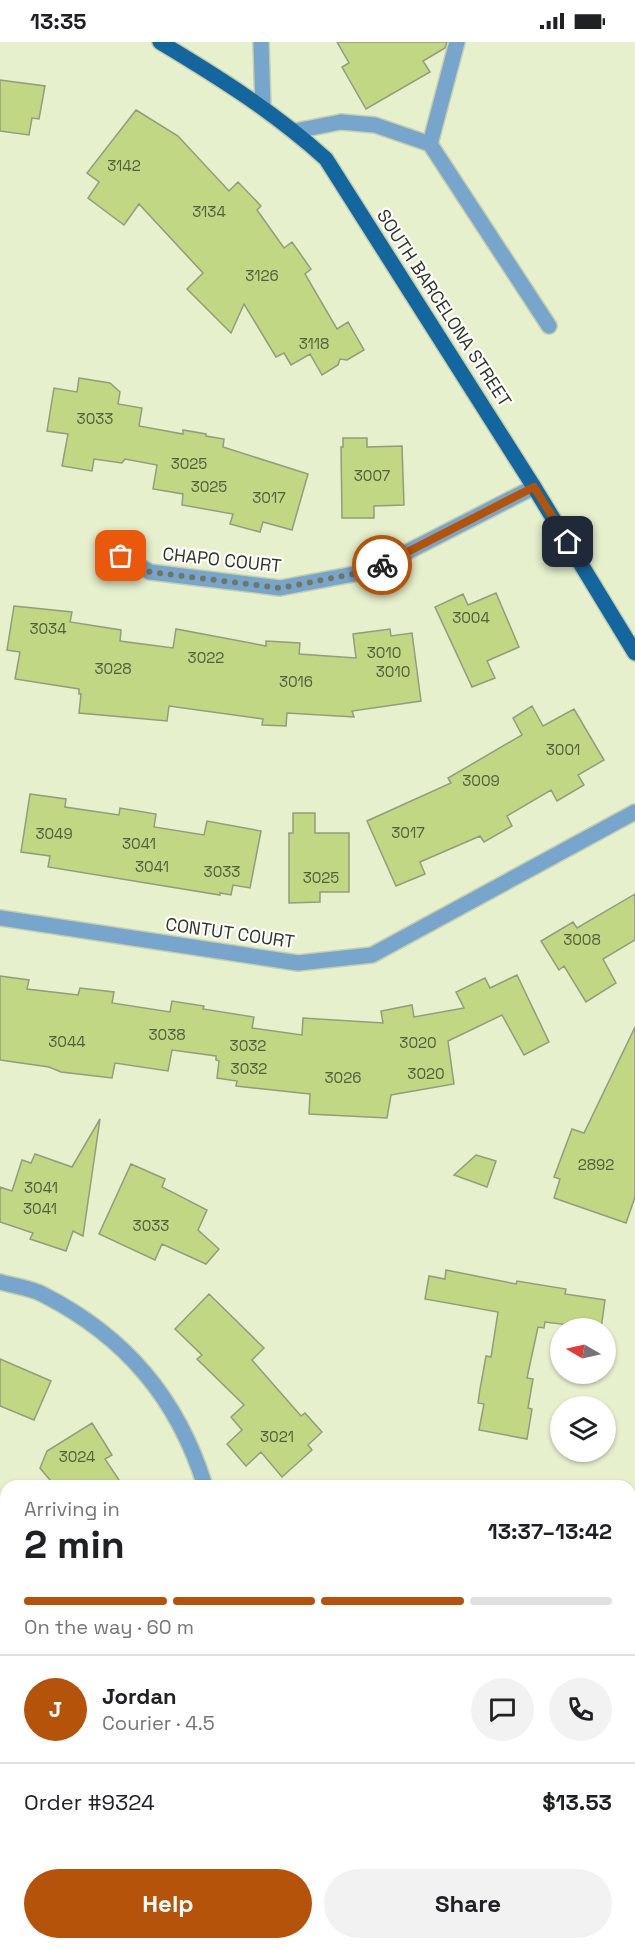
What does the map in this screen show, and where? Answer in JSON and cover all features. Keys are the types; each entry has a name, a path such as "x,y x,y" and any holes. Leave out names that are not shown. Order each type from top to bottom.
{"main road":[{"name":"SOUTH BARCELONA STREET","path":"160,42 244,92 295,131 326,159 534,487 635,653"}],"street":[{"path":"261,42 263,107"},
{"path":"430,144 457,42"},
{"path":"295,131 341,122 375,125 430,144 549,326"},
{"name":"CHAPO COURT","path":"106,547 150,572 280,588 370,571 534,487"},
{"name":"CONTUT COURT","path":"0,918 298,963 372,955 635,812"},
{"path":"0,1282 43,1294 115,1340 153,1380 193,1448 203,1480"}],"building":[{"path":"337,42 447,42 445,48 423,61 430,72 366,109 342,67 349,63"},
{"path":"0,80 45,86 39,119 32,118 29,135 0,131"},
{"path":"136,110 178,136 229,191 238,182 261,206 257,210 284,248 292,242 311,269 305,274 337,329 348,322 364,350 347,360 340,359 338,365 322,375 310,354 291,365 284,353 276,357 244,304 231,333 187,289 203,273 139,204 124,225 88,198 99,182 87,173"},
{"path":"79,378 110,383 120,392 118,404 142,408 139,426 183,434 183,430 224,439 223,447 308,474 292,530 263,522 260,532 230,524 233,514 182,505 183,494 153,489 157,465 125,459 122,463 94,459 92,471 62,466 68,434 47,431 54,388 77,392"},
{"path":"343,438 367,438 367,447 402,446 404,505 374,506 374,518 342,518 341,447 343,447"},
{"path":"496,593 519,647 487,661 495,678 472,687 435,607 463,594 468,605"},
{"path":"14,606 72,612 70,622 121,630 120,641 173,648 176,629 266,646 266,641 300,643 299,654 356,658 353,634 390,629 391,636 412,633 421,701 352,711 354,717 287,713 286,726 262,725 263,719 169,706 167,721 79,713 81,694 79,694 79,689 15,679 20,652 7,650"},
{"path":"532,706 543,726 574,709 604,760 578,775 584,785 557,801 551,790 507,816 512,826 484,842 480,836 420,862 425,874 396,886 367,821 451,783 448,778 522,735 513,718"},
{"path":"30,794 66,799 65,807 119,815 120,808 156,814 154,827 204,835 207,821 261,831 250,888 233,885 231,895 220,893 220,895 48,867 50,856 21,852"},
{"path":"293,813 315,813 315,833 349,833 349,892 320,892 320,902 289,903 289,833 293,833"},
{"path":"635,894 635,940 603,959 616,983 586,1002 564,966 559,970 541,941 573,922 577,928"},
{"path":"517,975 549,1042 524,1055 502,1015 448,1041 454,1084 391,1095 387,1118 309,1114 310,1094 236,1086 237,1081 217,1078 219,1061 216,1060 216,1056 172,1050 168,1071 115,1063 112,1078 61,1072 49,1067 0,1060 0,976 29,980 27,989 78,995 80,988 114,992 112,1003 170,1012 172,1001 204,1006 203,1009 254,1017 252,1028 302,1035 303,1018 383,1023 381,1011 412,1005 414,1017 464,1008 456,992 485,978 490,988"},
{"path":"635,1027 635,1197 626,1223 554,1198 560,1179 554,1177 572,1129 584,1133"},
{"path":"100,1119 83,1236 73,1231 66,1251 30,1239 33,1233 0,1222 0,1187 12,1191 22,1160 31,1163 35,1154 72,1167"},
{"path":"476,1155 496,1161 487,1187 454,1175"},
{"path":"131,1164 165,1179 162,1187 207,1210 198,1230 219,1249 206,1264 162,1244 155,1260 99,1234"},
{"path":"446,1270 516,1284 517,1281 566,1289 565,1294 605,1300 603,1318 550,1318 550,1323 545,1322 544,1328 538,1327 527,1378 533,1379 528,1408 532,1409 527,1439 479,1430 484,1404 478,1403 480,1389 486,1356 491,1357 498,1312 425,1299 429,1276 445,1279"},
{"path":"209,1294 264,1348 252,1360 301,1416 305,1413 322,1432 308,1445 312,1450 282,1477 261,1452 246,1466 227,1444 242,1430 231,1417 244,1405 197,1359 202,1355 175,1329"},
{"path":"0,1359 51,1381 34,1420 0,1406"},
{"path":"92,1423 112,1455 105,1459 119,1480 50,1480 40,1468 47,1451"}],"way so far":[{"path":"121,556 150,572 280,588 370,571 382,565"}],"route":[{"path":"382,565 534,487 568,542"}]}
